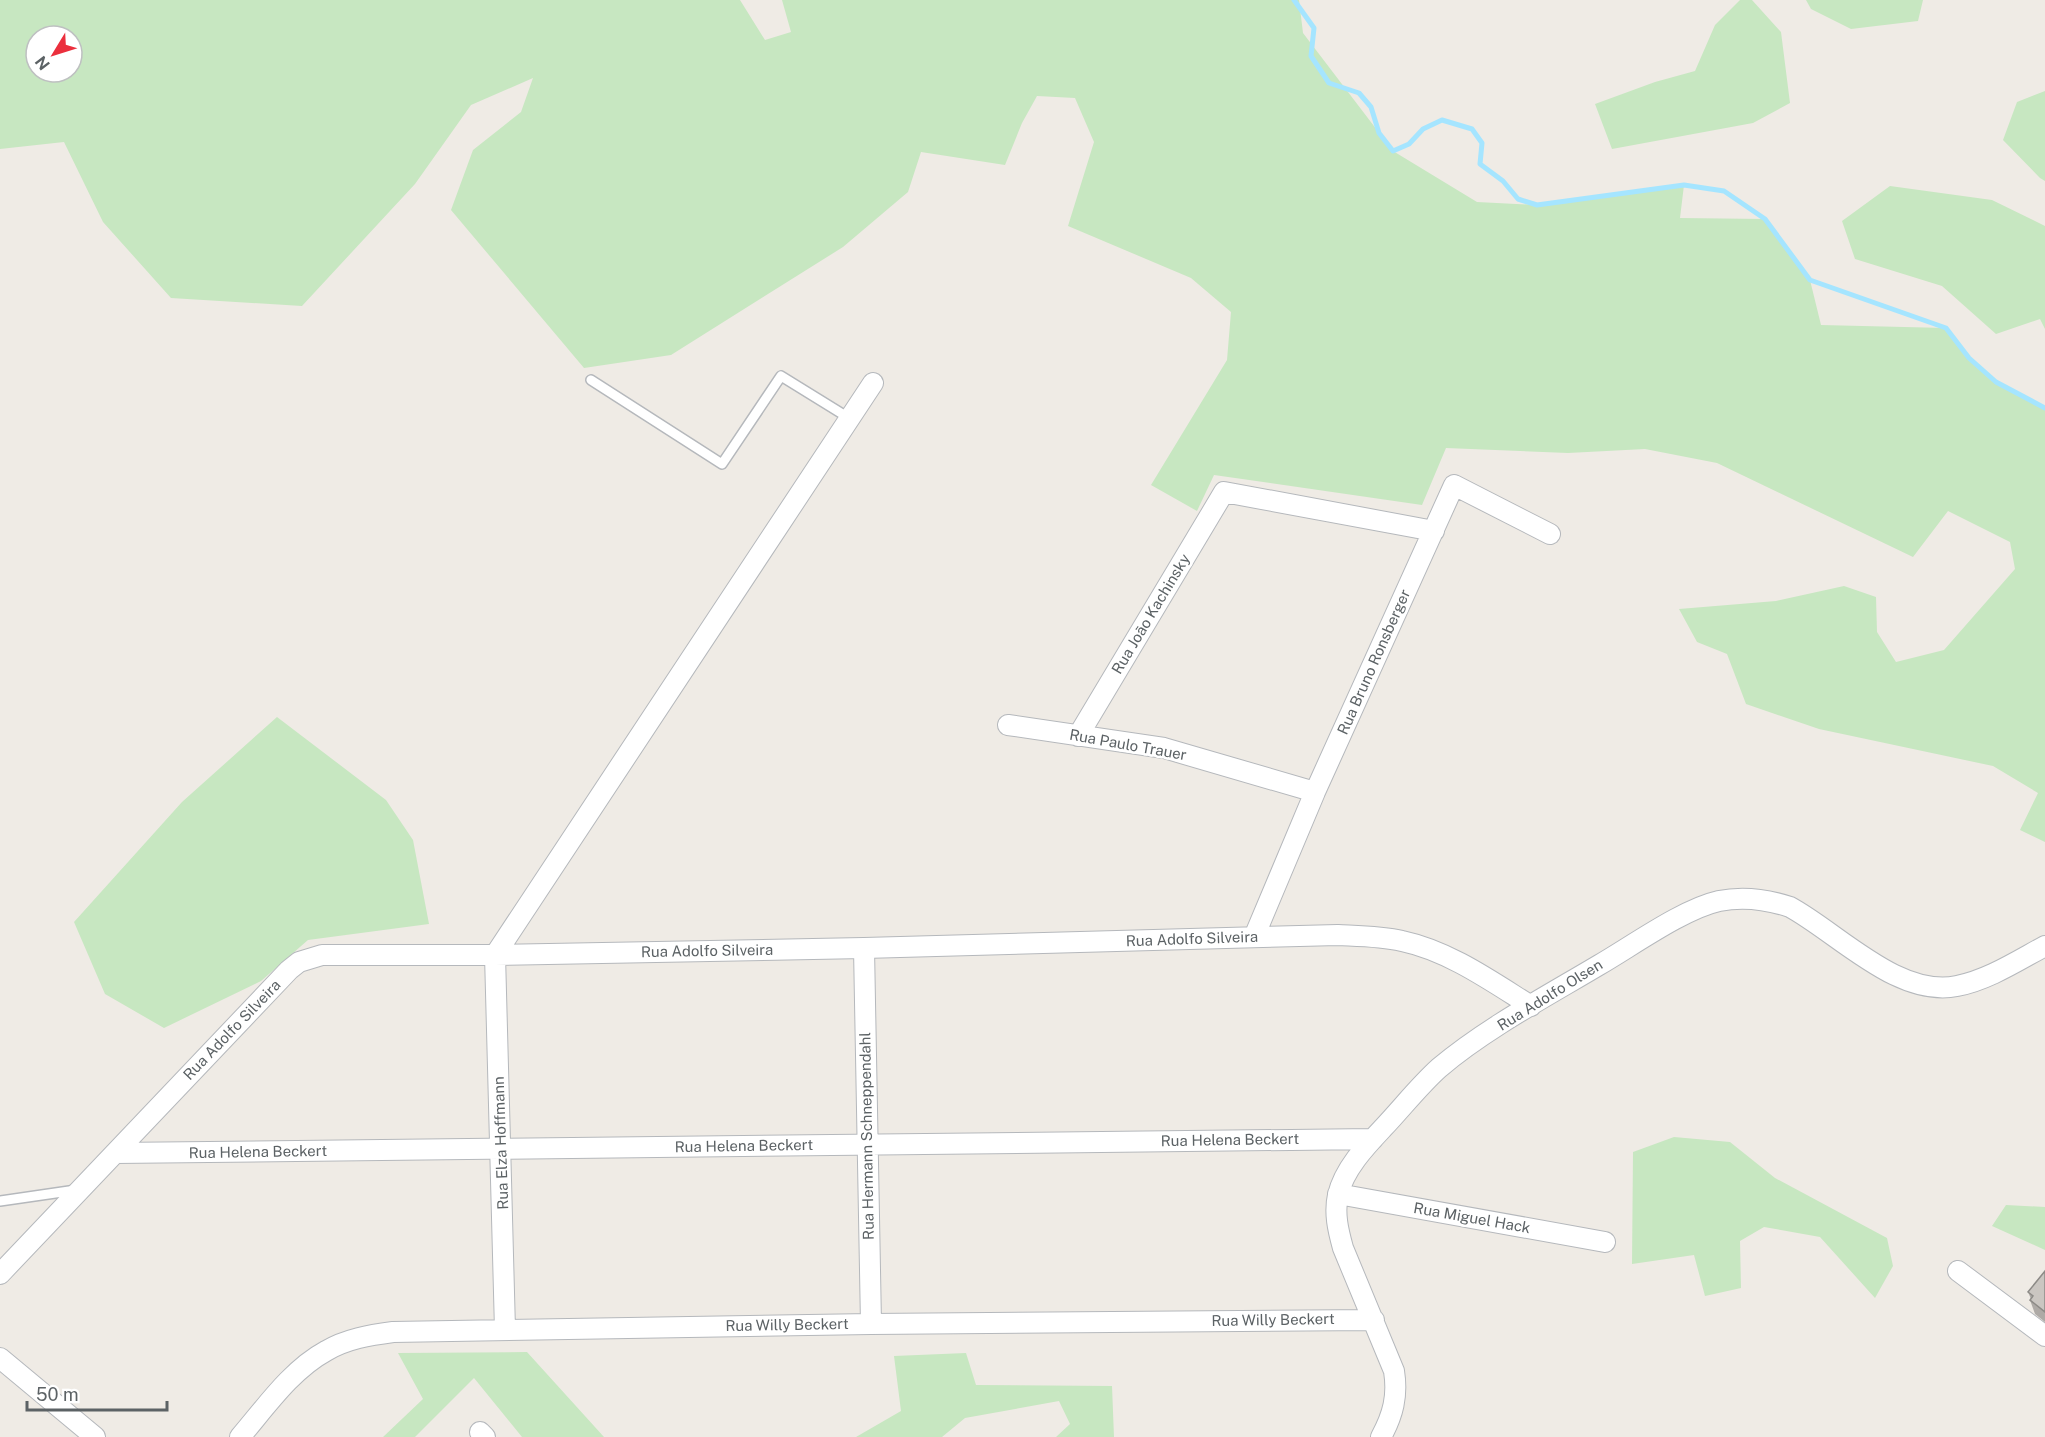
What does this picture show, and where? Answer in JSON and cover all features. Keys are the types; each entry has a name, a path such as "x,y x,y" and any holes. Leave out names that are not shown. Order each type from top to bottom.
{"street":[{"path":"495,955 873,382"},
{"name":"Rua Bruno Ronsberger","path":"1254,937 1315,792 1454,485 1550,534"},
{"name":"Rua João Kachinsky","path":"1078,736 1224,492 1434,531"},
{"name":"Rua Paulo Trauer","path":"1008,725 1164,748 1315,792"},
{"name":"Rua Adolfo Olsen","path":"1381,1437 1390,1420 1397,1388 1394,1371 1343,1248 1336,1215 1338,1194 1355,1162 1373,1139 1437,1070 1458,1053 1531,1006 1676,920 1698,908 1732,899 1754,898 1790,907 1879,966 1900,978 1922,986 1940,988 1966,983 2045,946"},
{"name":"Rua Adolfo Silveira","path":"0,1274 289,970 299,962 322,955 495,955 1370,936 1428,948 1462,964 1531,1006"},
{"name":"Rua Hermann Schneppendahl","path":"864,948 871,1324"},
{"name":"Rua Elza Hoffmann","path":"495,955 505,1330"},
{"name":"Rua Helena Beckert","path":"115,1154 1373,1139"},
{"name":"Rua Miguel Hack","path":"1338,1194 1605,1242"},
{"path":"1958,1271 2045,1336"},
{"name":"Rua Willy Beckert","path":"240,1437 307,1364 326,1351 348,1341 393,1332 871,1324 1374,1320"},
{"path":"0,1358 95,1437"}],"lane":[{"path":"591,380 722,464 781,376 849,418"},
{"path":"0,1201 81,1189"}],"green space":[{"path":"0,0 740,0 765,40 791,32 782,0 1299,0 1303,33 1393,151 1477,202 1537,205 1684,185 1680,218 1765,219 1810,280 1821,325 1946,328 1969,358 1996,382 2045,408 2045,842 2020,830 2038,793 1993,766 1819,729 1746,704 1727,654 1697,642 1679,609 1776,601 1844,586 1876,597 1877,632 1896,662 1944,650 2015,569 2010,542 1948,511 1913,557 1717,463 1645,449 1568,453 1446,448 1422,505 1214,475 1197,511 1151,485 1227,360 1231,312 1191,278 1068,226 1094,142 1075,98 1037,96 1022,123 1005,165 921,152 908,192 843,247 671,355 584,368 451,210 473,150 521,112 533,78 471,105 415,184 302,306 171,298 103,222 64,142 0,149"},
{"path":"1740,0 1752,0 1781,32 1790,103 1753,123 1612,149 1595,104 1655,82 1695,71 1715,25"},
{"path":"1806,0 1923,0 1918,21 1851,29 1811,9"},
{"path":"2045,91 2045,181 2003,140 2017,102"},
{"path":"1890,186 1992,200 2045,226 2045,329 2040,319 1996,334 1942,286 1855,259 1842,221"},
{"path":"277,717 386,800 413,840 429,924 308,940 261,981 164,1028 105,994 74,922 182,802"},
{"path":"1674,1137 1730,1142 1775,1178 1887,1238 1893,1266 1875,1298 1820,1237 1764,1227 1740,1241 1741,1288 1705,1296 1694,1255 1632,1264 1633,1152"},
{"path":"2006,1205 2045,1207 2045,1250 1992,1226"},
{"path":"527,1352 604,1437 522,1437 474,1378 415,1437 383,1437 423,1399 398,1353"},
{"path":"966,1353 976,1385 1112,1386 1114,1437 1056,1437 1070,1424 1059,1401 965,1418 942,1437 856,1437 901,1411 894,1356"}],"building":[{"path":"2045,1271 2045,1312 2030,1300 2033,1296 2028,1292"}],"waterway":[{"path":"1294,0 1314,28 1311,56 1329,83 1359,93 1371,107 1379,133 1393,151 1409,144 1423,129 1442,120 1472,129 1482,143 1480,164 1503,181 1518,199 1537,205 1684,185 1724,191 1765,219 1810,280 1946,328 1969,358 1996,382 2045,408"}]}
